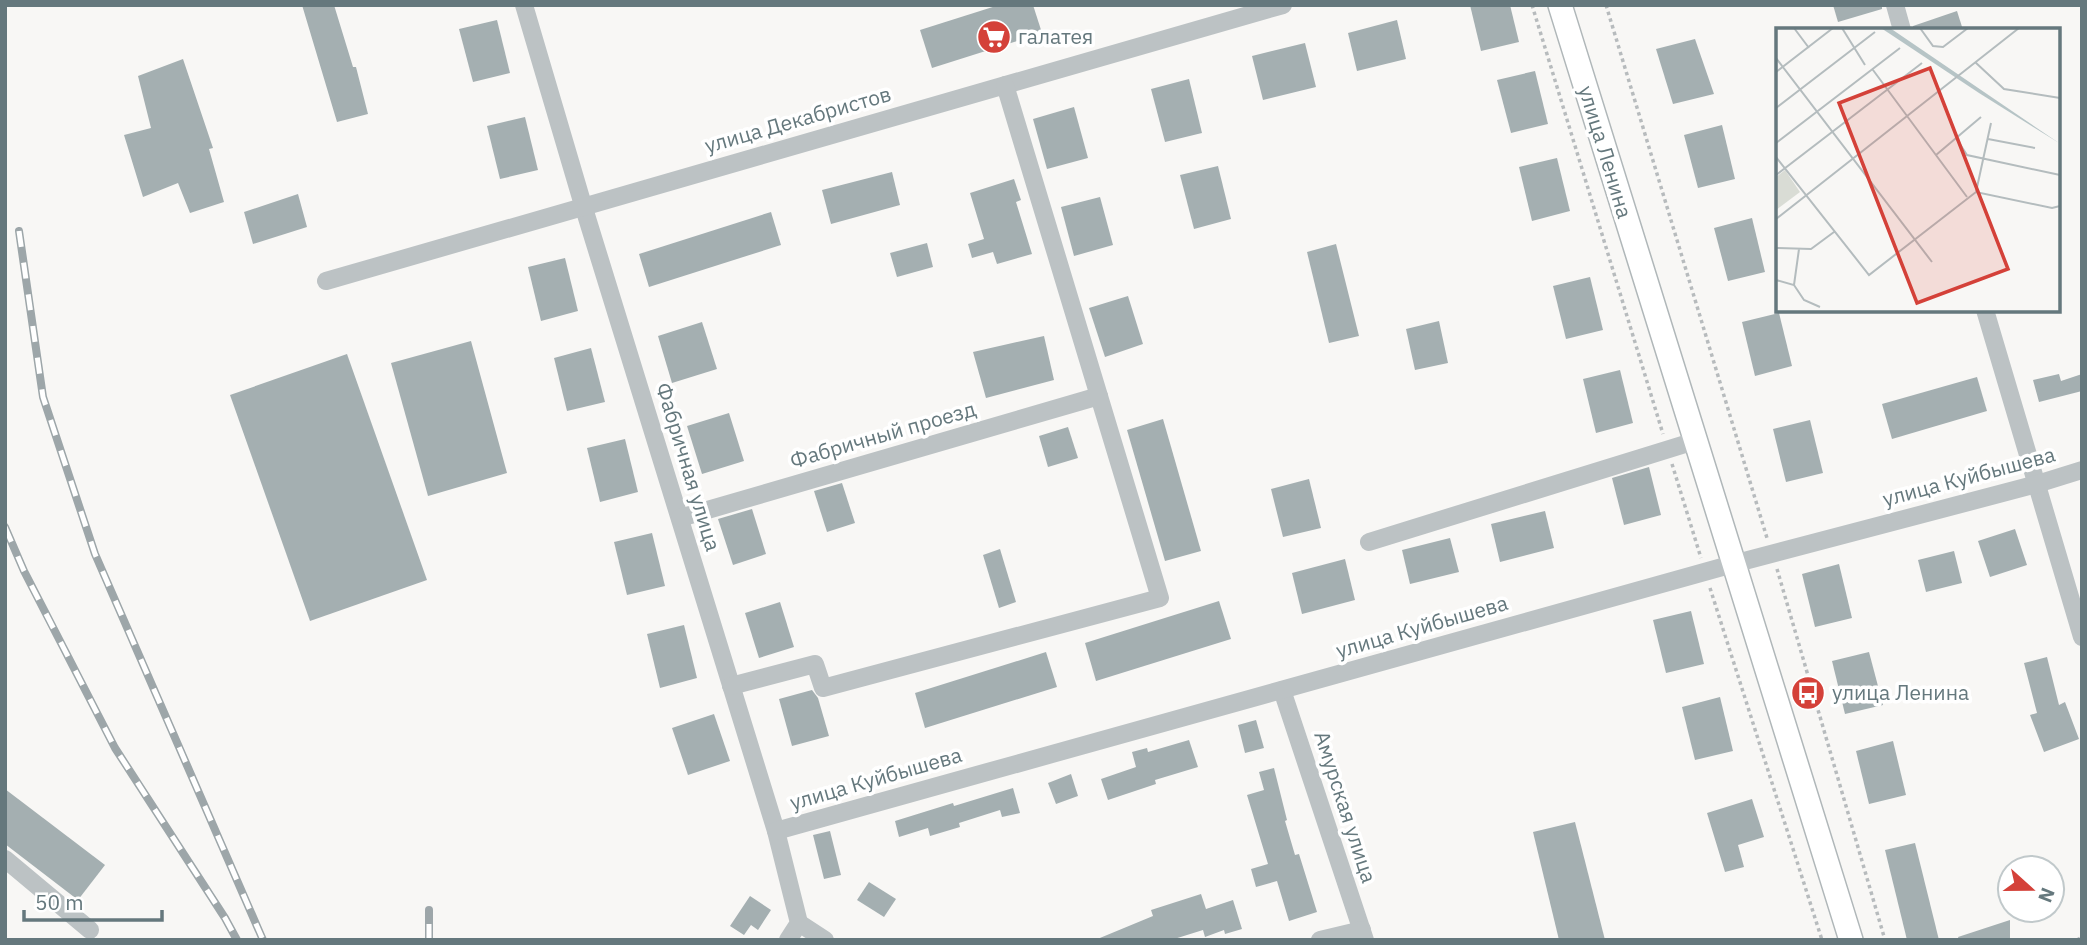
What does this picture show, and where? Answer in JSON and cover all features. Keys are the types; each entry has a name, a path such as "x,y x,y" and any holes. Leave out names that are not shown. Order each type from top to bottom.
{"main road":[{"name":"улица Ленина","path":"1560,5 1851,940"}],"street":[{"name":"Фабричная улица","path":"524,5 776,831 799,923"},
{"name":"улица Декабристов","path":"326,281 1283,5"},
{"path":"1895,5 1901,28"},
{"path":"731,686 815,664 824,688 1160,598 1005,85"},
{"path":"1986,312 2082,637"},
{"name":"Фабричный проезд","path":"680,518 1100,396"},
{"path":"1369,542 1695,441"},
{"name":"улица Куйбышева","path":"776,831 1772,553 2082,470"},
{"name":"Амурская улица","path":"1282,690 1364,935"},
{"path":"5,859 90,930"},
{"path":"788,940 799,923 825,940"},
{"path":"1320,940 1364,935"}],"path":[{"path":"1532,5 1705,572 1822,940"},
{"path":"1606,5 1772,553 1885,940"},
{"path":"2077,940 2082,937"}],"building":[{"path":"302,5 334,5 353,67 356,67 368,114 337,122"},
{"path":"999,5 1033,5 1042,33 932,68 920,30"},
{"path":"1470,5 1510,5 1519,42 1481,51"},
{"path":"1833,5 1882,5 1882,9 1838,22"},
{"path":"1957,11 1962,28 1913,28"},
{"path":"497,20 510,73 473,82 459,29"},
{"path":"1397,20 1406,59 1357,71 1348,33"},
{"path":"1695,39 1714,94 1673,104 1656,49"},
{"path":"1305,43 1316,87 1263,100 1252,56"},
{"path":"183,59 213,148 209,149 224,202 190,213 178,183 143,197 124,135 151,128 138,76"},
{"path":"1535,71 1548,124 1511,133 1497,80"},
{"path":"1189,79 1202,133 1165,142 1151,89"},
{"path":"1074,107 1088,158 1047,169 1033,119"},
{"path":"525,117 538,170 500,179 487,126"},
{"path":"1722,125 1735,179 1698,188 1684,135"},
{"path":"1557,158 1570,211 1532,221 1519,167"},
{"path":"1218,166 1231,219 1194,229 1180,175"},
{"path":"892,172 900,205 831,224 822,190"},
{"path":"1014,179 1021,200 1016,202 1032,254 997,264 993,252 972,258 968,244 984,239 970,193"},
{"path":"298,194 307,227 253,244 244,212"},
{"path":"1100,197 1113,245 1074,256 1061,207"},
{"path":"771,212 781,245 649,287 639,254"},
{"path":"1752,218 1765,272 1728,281 1714,228"},
{"path":"927,243 933,267 897,277 890,253"},
{"path":"1336,244 1359,336 1329,343 1307,252"},
{"path":"565,258 578,311 541,321 528,267"},
{"path":"1590,277 1603,330 1566,339 1553,286"},
{"path":"1128,296 1143,344 1105,357 1089,308"},
{"path":"1779,313 1792,366 1755,376 1742,322"},
{"path":"1439,321 1448,363 1415,370 1406,329"},
{"path":"702,322 717,369 672,383 658,336"},
{"path":"1044,336 1054,380 986,398 973,352"},
{"path":"471,341 507,473 428,496 391,363"},
{"path":"591,348 605,402 567,411 554,358"},
{"path":"347,354 427,580 310,621 230,395"},
{"path":"1620,370 1633,423 1596,433 1583,379"},
{"path":"2059,374 2061,381 2082,374 2082,391 2039,402 2033,380"},
{"path":"1977,377 1987,411 1892,439 1882,404"},
{"path":"729,413 744,461 702,474 687,426"},
{"path":"1163,419 1201,551 1165,561 1127,430"},
{"path":"1810,420 1823,473 1786,482 1773,429"},
{"path":"1068,427 1078,458 1048,467 1039,436"},
{"path":"625,439 638,492 600,502 587,448"},
{"path":"1649,467 1661,515 1624,525 1612,478"},
{"path":"1309,479 1321,528 1283,537 1271,489"},
{"path":"842,483 855,523 827,532 814,491"},
{"path":"752,509 766,554 733,565 718,519"},
{"path":"1545,511 1554,548 1500,562 1491,524"},
{"path":"2015,529 2027,565 1990,577 1978,541"},
{"path":"652,533 665,586 627,595 614,542"},
{"path":"1450,538 1459,572 1410,584 1402,550"},
{"path":"1000,549 1016,602 999,608 983,555"},
{"path":"1954,551 1962,583 1926,592 1918,560"},
{"path":"1345,559 1355,600 1302,614 1292,573"},
{"path":"1839,564 1852,618 1815,627 1802,574"},
{"path":"1219,601 1231,639 1096,681 1085,643"},
{"path":"780,602 794,647 759,658 745,613"},
{"path":"1691,611 1704,664 1666,673 1653,620"},
{"path":"684,625 697,678 660,688 647,634"},
{"path":"1046,652 1057,687 925,728 915,693"},
{"path":"1869,652 1883,705 1845,714 1832,661"},
{"path":"2047,657 2059,705 2065,702 2079,739 2044,752 2030,715 2037,713 2024,663"},
{"path":"812,690 818,698 829,736 792,746 779,699"},
{"path":"1720,697 1733,751 1695,760 1682,707"},
{"path":"714,714 730,761 688,775 672,728"},
{"path":"1256,720 1264,748 1245,753 1238,725"},
{"path":"1189,740 1198,767 1155,780 1156,784 1108,800 1101,779 1136,767 1132,752 1147,748 1148,752"},
{"path":"1893,741 1906,795 1869,804 1856,751"},
{"path":"1274,768 1295,855 1299,854 1317,912 1289,921 1277,881 1256,887 1251,869 1268,864 1247,795 1264,790 1259,772"},
{"path":"1071,774 1078,796 1056,804 1048,783"},
{"path":"1013,788 1020,813 1002,817 1000,810 930,836 928,828 899,837 895,821"},
{"path":"5,789 105,865 78,900 5,844"},
{"path":"1752,799 1764,837 1738,845 1744,867 1725,872 1707,813"},
{"path":"1575,822 1605,940 1559,940 1533,832"},
{"path":"830,831 841,875 824,879 813,835"},
{"path":"1915,843 1939,940 1907,940 1885,850"},
{"path":"869,882 896,899 884,917 857,900"},
{"path":"1201,894 1206,909 1233,900 1242,929 1225,934 1224,930 1205,937 1203,930 1171,940 1095,940 1153,916 1151,910"},
{"path":"750,896 771,910 758,930 751,925 744,935 730,926"},
{"path":"1998,924 2010,924 2010,940 1959,940 1958,937"}],"railway":[{"path":"19,231 43,397 95,554 263,940"},
{"path":"5,527 24,571 115,748 237,940"},
{"path":"429,910 429,940"}],"place":[{"name":"галатея","path":"994,37"},
{"name":"улица Ленина","path":"1808,693"}]}
